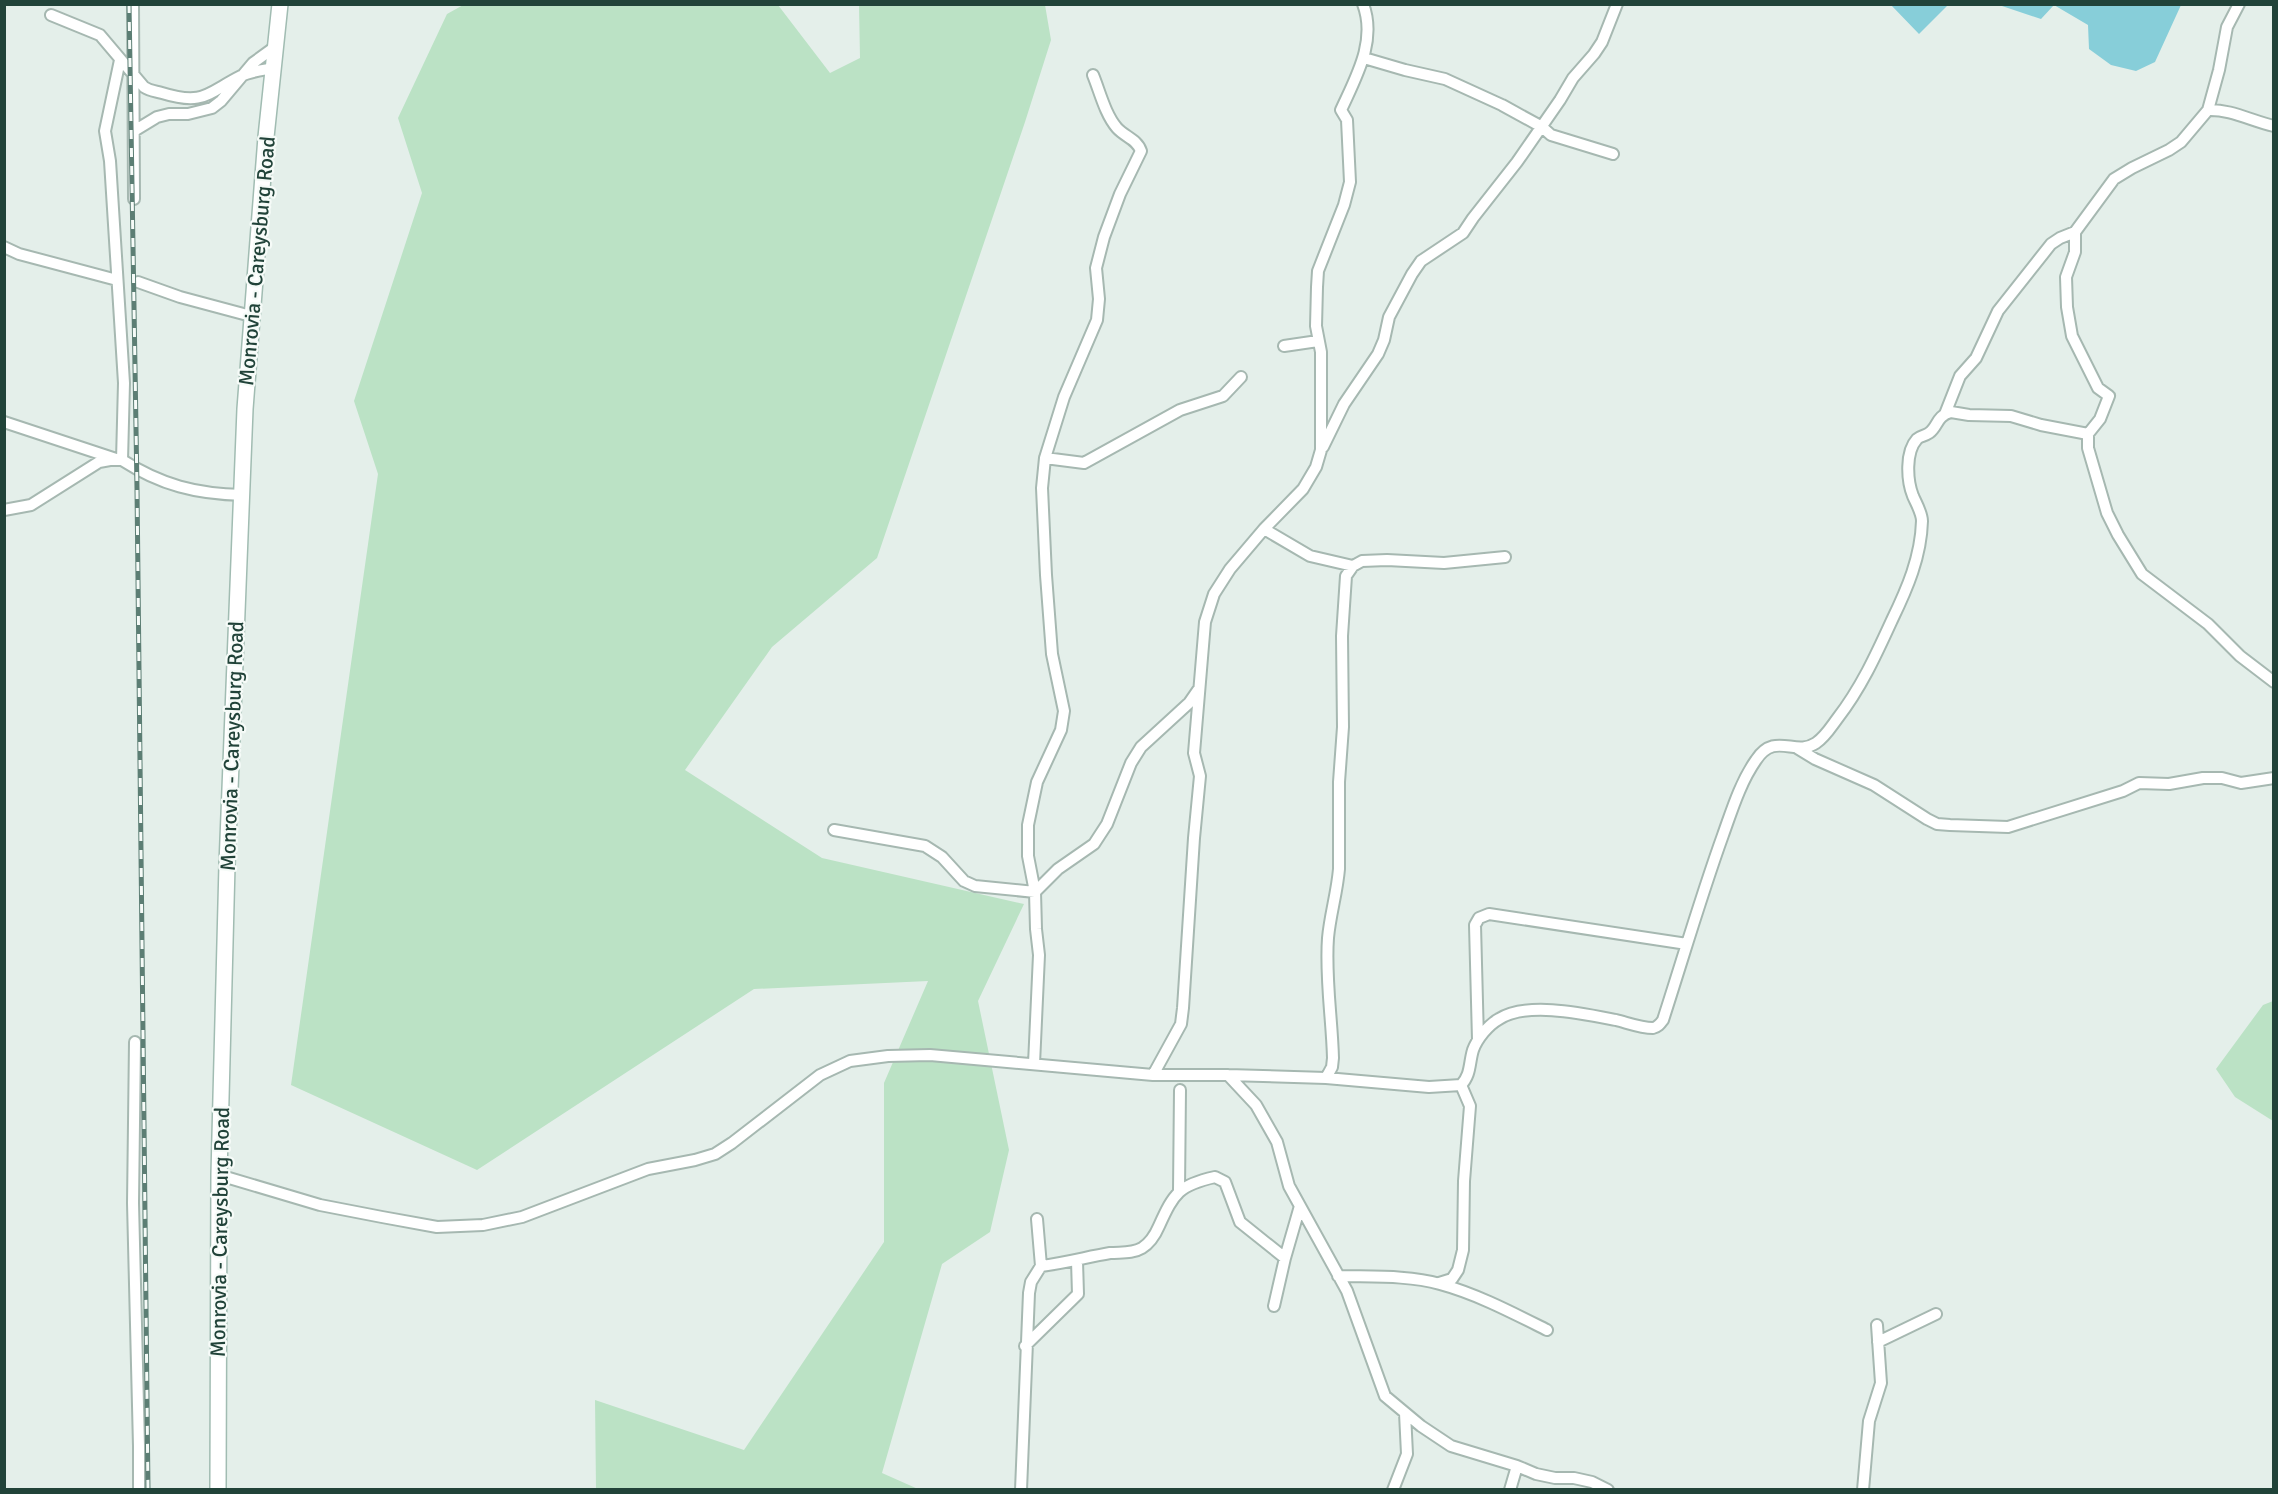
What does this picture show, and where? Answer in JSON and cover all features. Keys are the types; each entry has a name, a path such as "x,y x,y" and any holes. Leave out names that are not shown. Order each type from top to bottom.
{"main road":[{"name":"Monrovia - Careysburg Road","path":"218,1490 219,1175 227,865 245,409 251,316 280,4"}],"street":[{"path":"133,4 134,199"},
{"path":"1322,450 1321,352 1317,326 1318,271 1344,205 1350,182 1347,120 1341,110 1364,58 1369,27 1363,4"},
{"path":"1153,1075 1181,1024 1200,776 1194,753 1194,703 1199,687 1205,621 1214,594 1230,569 1264,529 1303,489 1316,467 1344,404 1378,354 1389,317 1412,274 1421,261 1463,233 1542,127 1573,78 1594,54 1602,42 1617,4"},
{"path":"1797,748 1819,741 1848,705 1866,675 1909,587 1916,562 1922,519 1910,484 1910,455 1918,438 1930,433 1945,414 1960,376 1976,358 1998,311 2051,244 2075,232 2114,179 2175,146 2190,134 2208,110 2227,27 2239,4"},
{"path":"51,15 100,35 149,91 197,99 218,91 243,75 274,68"},
{"path":"134,131 157,117 169,114 188,114 212,108 253,63 275,47"},
{"path":"1364,58 1445,79 1468,88 1542,127 1551,135 1613,154"},
{"path":"120,60 105,131 110,161 124,383 122,460"},
{"path":"1034,1064 1039,955 1035,892 1028,856 1028,825 1037,782 1061,730 1064,711 1052,654 1046,575 1042,488 1045,458 1064,398 1097,320 1099,298 1096,268 1104,237 1120,194 1141,151 1139,145 1117,127 1106,108 1093,75"},
{"path":"2208,110 2222,109 2274,126"},
{"path":"2075,232 2075,252 2066,277 2067,308 2072,336 2098,388 2109,396 2100,419 2088,434 2089,458 2107,513 2142,574 2208,624 2240,656 2274,682"},
{"path":"4,247 19,254 117,280"},
{"path":"138,282 180,297 251,316"},
{"path":"1284,346 1318,341"},
{"path":"1045,458 1084,463 1180,410 1223,396 1241,377"},
{"path":"1945,414 1951,412 2011,416 2041,425 2088,434"},
{"path":"4,422 122,460 146,476 194,491 243,495"},
{"path":"4,510 31,505 99,462 122,460"},
{"path":"1264,529 1310,556 1353,566"},
{"path":"1326,1078 1332,1067 1333,1058 1327,966 1331,915 1339,869 1339,782 1343,728 1342,636 1346,576 1353,566 1362,561 1444,563 1505,557"},
{"path":"1035,892 1058,869 1094,844 1107,824 1131,762 1141,747 1194,703"},
{"path":"1461,1085 1468,1074 1478,1040 1496,1020 1520,1012 1566,1012 1653,1028 1659,1026 1664,1020 1734,802 1750,769 1762,752 1769,747 1786,745 1797,748 1815,759 1874,785 1927,819 1937,824 1950,825 2008,827 2123,791 2139,783 2169,784 2203,778 2222,778 2241,783 2274,778"},
{"path":"834,830 926,846 942,857 964,881 975,886 1035,892"},
{"path":"1478,1040 1475,925 1479,918 1489,914 1687,944"},
{"path":"135,1042 133,1203 139,1490"},
{"path":"219,1175 320,1205 382,1217 437,1227 483,1225 522,1217 648,1169 715,1154 820,1075 850,1061 888,1056 930,1055 1153,1075 1326,1078 1419,1086 1461,1085"},
{"path":"1228,1075 1256,1105 1277,1142 1289,1186 1338,1276 1357,1317 1385,1396 1451,1446 1536,1474 1555,1478 1574,1478 1592,1482 1608,1490"},
{"path":"1439,1284 1452,1279 1458,1270 1462,1250 1464,1181 1470,1106 1461,1085"},
{"path":"1179,1190 1180,1090"},
{"path":"1041,1266 1112,1253 1127,1253 1143,1248 1155,1234 1168,1206 1179,1190 1190,1184 1215,1177 1225,1182 1240,1222 1285,1258"},
{"path":"1274,1306 1300,1206"},
{"path":"1021,1490 1025,1346 1031,1282 1041,1266 1037,1219"},
{"path":"1025,1346 1078,1294 1077,1261"},
{"path":"1338,1276 1394,1277 1439,1284 1507,1310 1547,1330"},
{"path":"1878,1342 1936,1314"},
{"path":"1863,1490 1869,1421 1881,1383 1876,1325"},
{"path":"1393,1490 1407,1454 1405,1413"},
{"path":"1510,1490 1517,1466"}],"green space":[{"path":"465,4 778,5 830,73 860,58 859,5 1045,5 1051,40 877,558 772,647 685,770 822,858 1024,904 978,1001 1009,1150 990,1232 942,1264 882,1473 918,1489 596,1489 595,1400 744,1450 884,1242 884,1083 928,981 754,989 477,1170 291,1085 378,474 354,401 422,193 398,118 447,14"},
{"path":"2273,1001 2273,1121 2235,1097 2216,1069 2263,1005"}],"water":[{"path":"1891,5 1948,5 1919,34"},
{"path":"1999,5 2054,5 2041,19"},
{"path":"2054,5 2181,5 2155,62 2136,71 2111,65 2089,49 2088,25"}],"railway":[{"path":"129,4 137,488 148,1490"}]}
